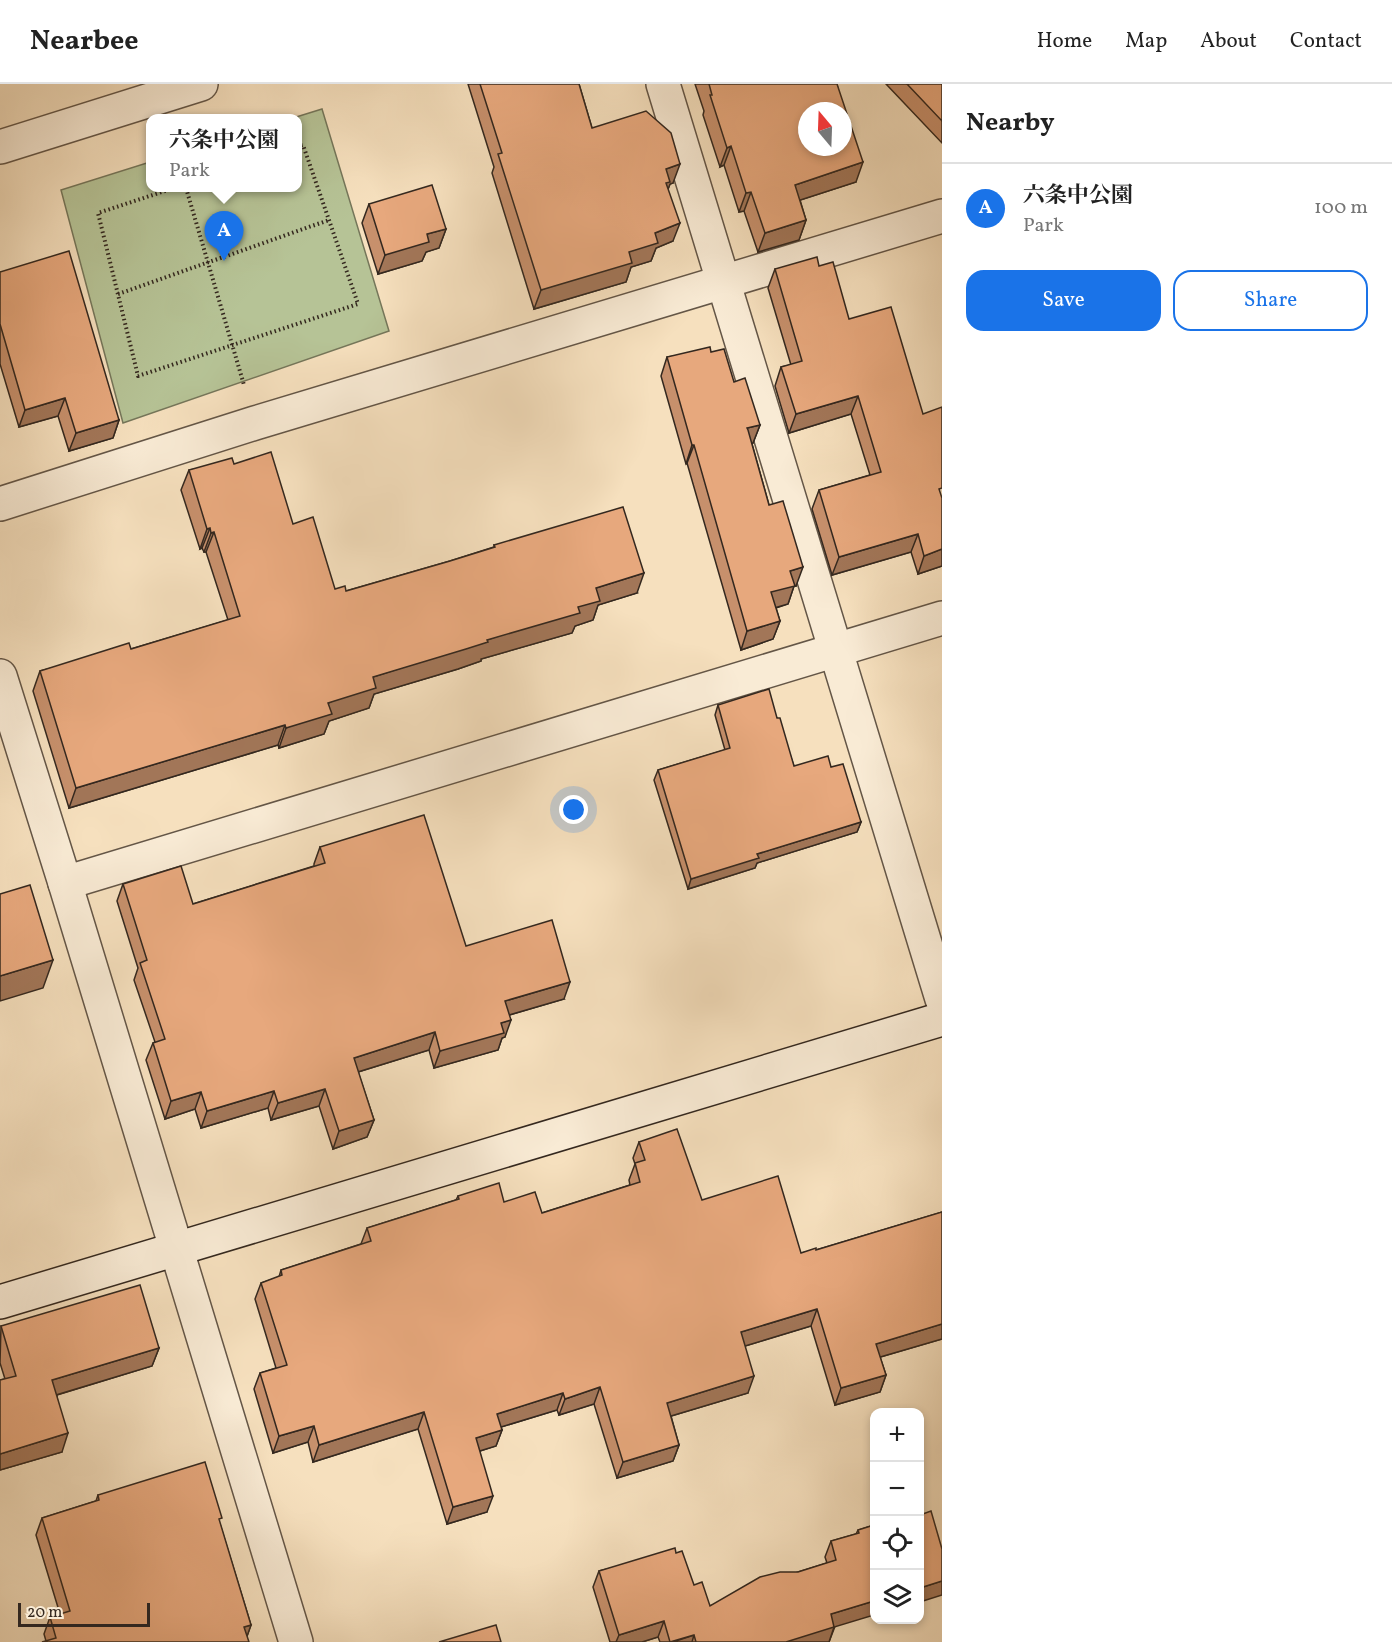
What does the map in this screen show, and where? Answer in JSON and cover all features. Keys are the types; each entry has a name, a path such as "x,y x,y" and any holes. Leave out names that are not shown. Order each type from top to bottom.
{"street":[{"path":"0,147 201,84"},
{"path":"663,84 942,999"},
{"path":"0,504 255,423 942,216"},
{"path":"65,883 942,618"},
{"path":"0,676 296,1642"},
{"path":"0,1302 942,1019"}],"path":[{"path":"162,192 98,213 138,375 358,304 302,145"},
{"path":"187,192 255,423"},
{"path":"118,294 329,220"}],"green space":[{"path":"322,109 389,331 123,423 61,190 146,163 146,192 302,192 302,115"}],"building":[{"path":"480,84 579,84 592,128 646,111 671,133 680,164 666,169 670,182 666,183 680,223 655,233 658,243 629,252 632,263 541,290 498,154 502,153"},
{"path":"709,84 837,84 843,102 798,102 798,156 852,156 852,129 863,162 795,185 806,220 765,233 751,192 746,193 731,146 727,148 710,95 712,95"},
{"path":"907,84 942,84 942,121"},
{"path":"432,185 446,229 427,234 429,242 385,255 369,204"},
{"path":"69,251 119,420 76,433 65,398 25,410 0,324 0,272"},
{"path":"817,257 819,266 833,262 849,319 891,307 923,414 942,407 942,488 939,489 942,498 942,549 924,556 918,534 839,557 819,490 881,472 858,396 796,414 781,367 802,361 775,269"},
{"path":"710,347 711,352 724,349 734,382 745,378 760,425 747,428 769,505 783,501 803,567 790,571 795,586 771,592 780,621 747,631 667,357"},
{"path":"271,452 293,524 313,517 335,589 345,586 346,591 623,507 644,573 596,588 600,601 578,607 580,613 373,677 376,688 328,703 332,714 286,728 285,725 76,788 40,671 129,643 131,649 240,616 214,532 211,533 210,528 207,529 189,470 232,458 234,464"},
{"path":"769,689 794,766 828,756 831,767 843,764 861,822 757,854 759,858 691,879 658,770 730,748 718,705"},
{"path":"424,815 466,946 552,920 570,982 505,1001 511,1020 501,1023 504,1033 440,1051 435,1032 354,1058 374,1120 339,1131 325,1089 278,1103 274,1091 207,1111 201,1092 171,1101 153,1043 165,1039 140,963 147,960 123,884 181,866 193,904 325,863 320,847"},
{"path":"30,885 53,960 0,976 0,894"},
{"path":"677,1129 702,1200 778,1176 801,1253 942,1212 942,1324 876,1344 886,1375 841,1388 817,1309 741,1332 754,1376 667,1403 679,1445 623,1462 600,1387 565,1399 563,1393 497,1414 502,1430 476,1438 493,1496 453,1507 424,1412 319,1445 314,1426 279,1436 260,1373 287,1365 261,1283 282,1275 281,1270 371,1241 367,1228 459,1199 458,1196 499,1183 504,1202 535,1192 542,1213 640,1182 635,1163 645,1160 639,1142"},
{"path":"140,1285 159,1348 52,1380 68,1433 0,1454 0,1380 16,1376 1,1326"},
{"path":"205,1462 222,1518 219,1519 251,1625 244,1627 249,1642 42,1642 56,1638 50,1617 70,1611 42,1518 99,1500 98,1495"},
{"path":"931,1511 942,1549 942,1581 924,1587 924,1516 924,1514"},
{"path":"870,1526 870,1602 831,1614 834,1627 786,1642 696,1642 694,1635 670,1642 664,1621 619,1635 599,1571 675,1548 676,1553 682,1551 694,1585 702,1582 710,1606 760,1577 780,1572 798,1572 836,1560 831,1541 859,1533 858,1530"},
{"path":"496,1625 501,1642 439,1642"}],"place":[{"name":"六条中公園","path":"224,261"}]}
